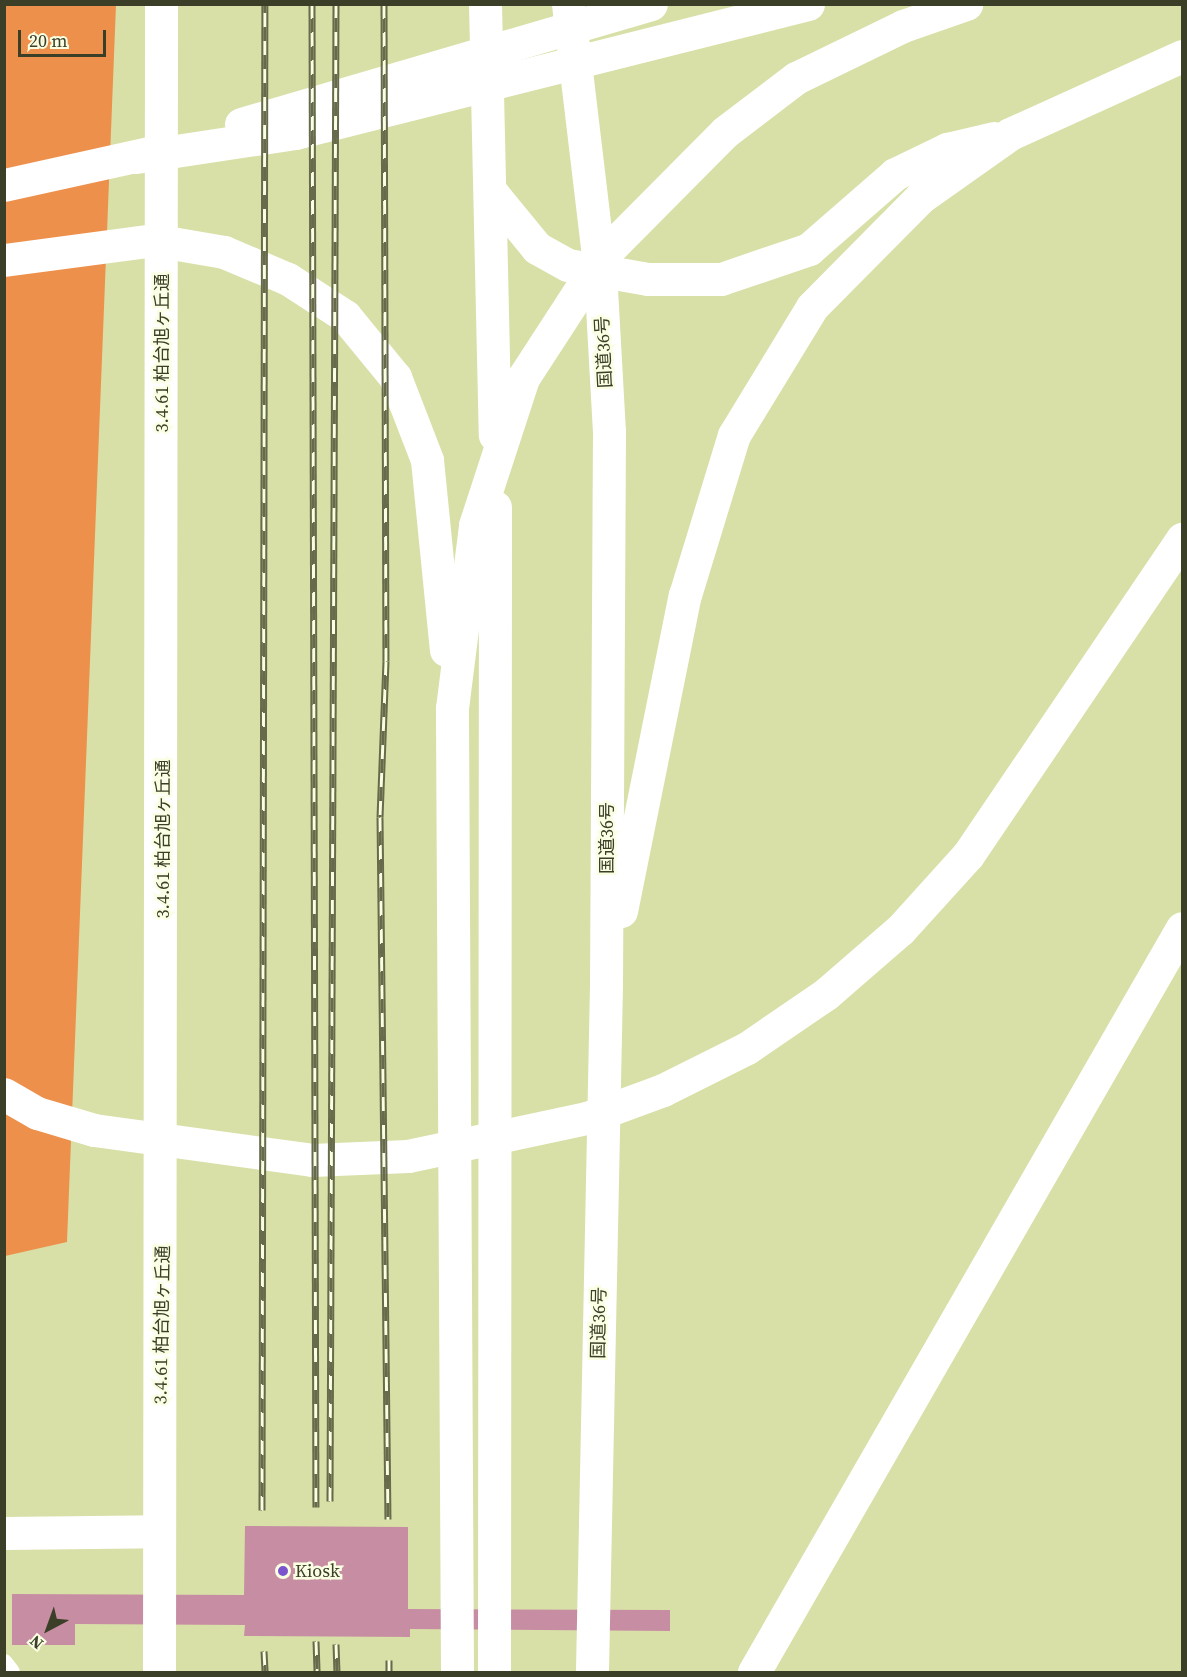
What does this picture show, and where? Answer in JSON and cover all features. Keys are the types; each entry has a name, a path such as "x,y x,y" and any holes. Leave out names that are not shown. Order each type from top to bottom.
{"main road":[{"name":"3.4.61 柏台旭ヶ丘通","path":"159,1672 158,1532 163,1269 161,4"},
{"path":"486,4 492,193 494,1672"},
{"name":"国道36号","path":"568,4 600,271 609,431 606,985 592,1672"},
{"path":"120,161 651,4"},
{"path":"4,185 120,161 295,133 808,4"},
{"path":"452,708 475,525 523,378 603,255 669,185 724,132 796,78 903,26 966,4"},
{"path":"606,985 685,595 734,435 812,307 921,197 1010,134 1182,56"},
{"path":"492,193 537,248 568,266 648,279 721,279 770,267 809,249 895,174 947,149 1010,134"},
{"path":"4,260 100,243 154,240 224,252 288,279 345,316 394,377 428,460 452,708 459,1253 457,1672"},
{"path":"4,1105 94,1130 312,1160 408,1156 587,1118 663,1090 747,1048 826,994 900,930 968,855 1182,539"},
{"path":"754,1672 1182,928"},
{"path":"4,1094 37,1113"},
{"path":"4,1533 158,1532"}],"lane":[{"path":"4,1663 11,1672"}],"shaded area":[{"path":"4,5 116,5 67,1242 5,1256"}],"building":[{"path":"245,1526 408,1527 408,1609 670,1610 670,1631 410,1629 410,1637 244,1636 245,1625 75,1624 75,1645 12,1645 12,1594 244,1595"}],"railway":[{"path":"262,1510 265,4"},
{"path":"312,4 316,1507"},
{"path":"330,1501 336,4"},
{"path":"384,4 386,661 380,817 388,1519"},
{"path":"316,1641 317,1672"},
{"path":"336,1644 337,1672"},
{"path":"264,1651 265,1672"},
{"path":"389,1660 389,1672"}],"place":[{"name":"Kiosk","path":"283,1571"}]}
